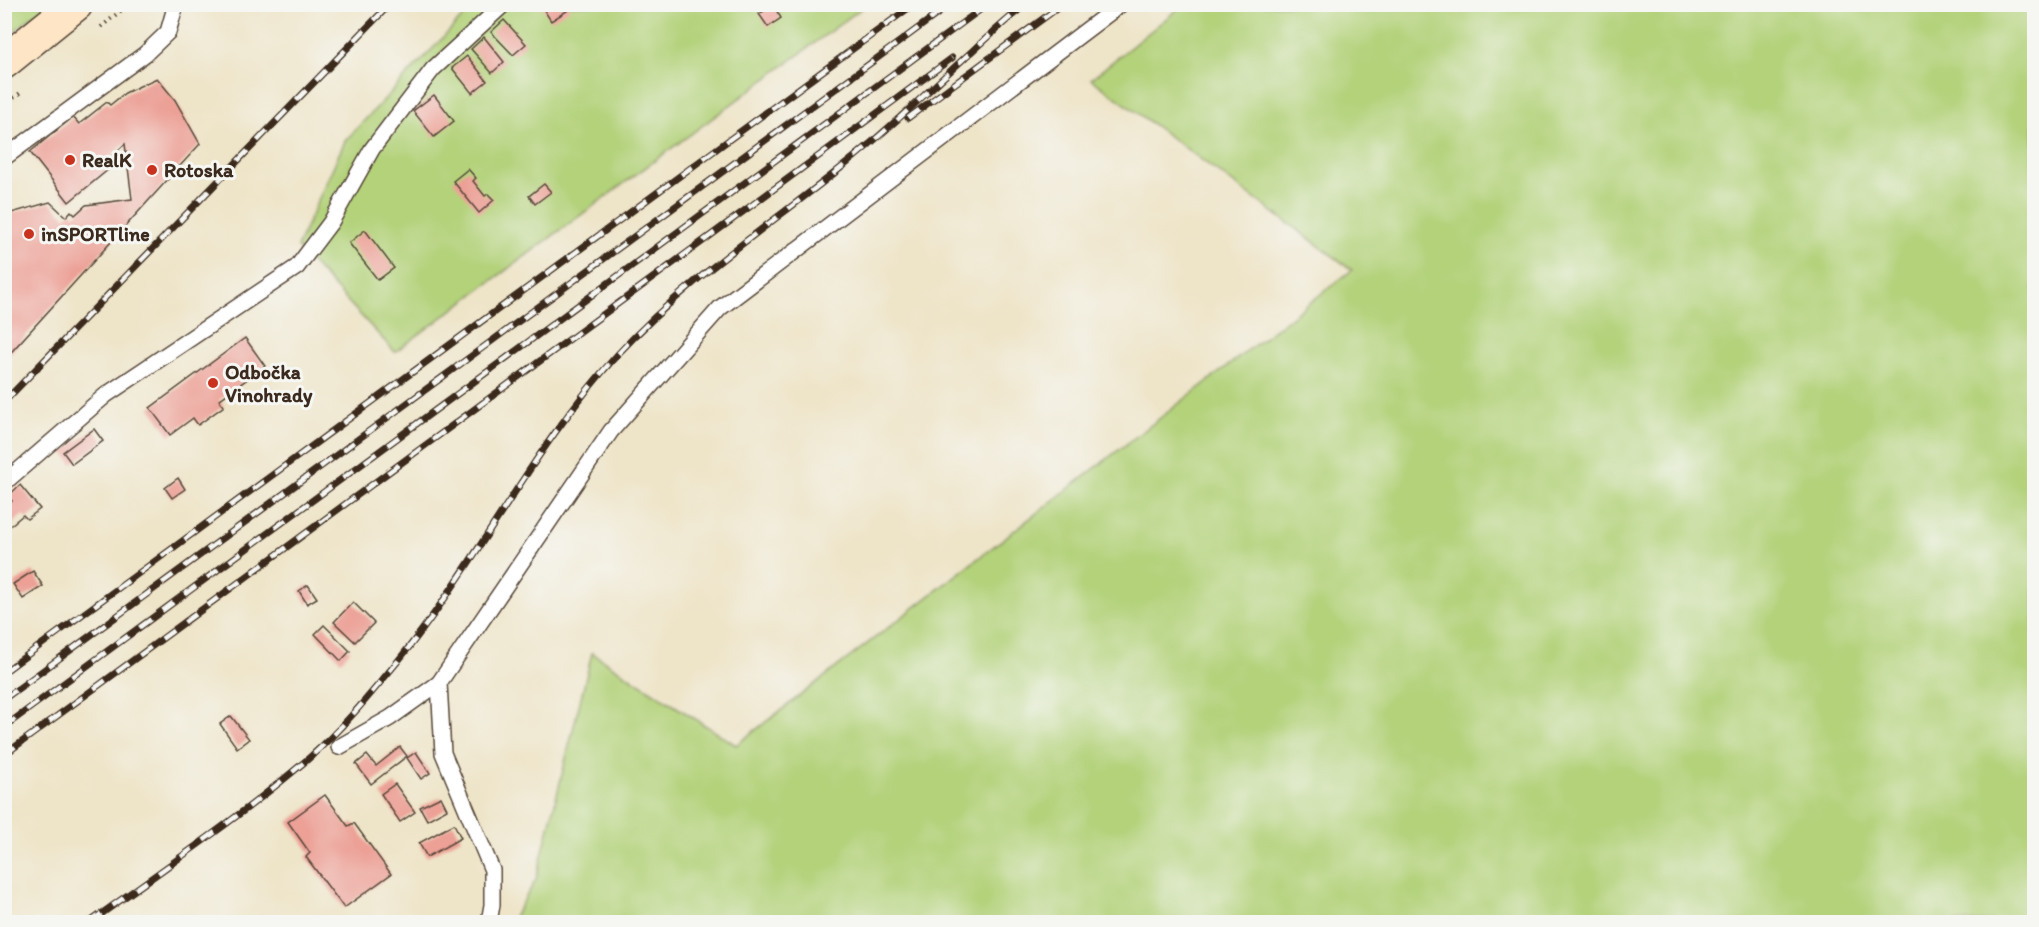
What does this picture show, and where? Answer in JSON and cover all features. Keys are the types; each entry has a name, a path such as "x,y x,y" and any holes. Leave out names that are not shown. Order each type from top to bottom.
{"main road":[{"path":"4,62 76,4"}],"lane":[{"path":"4,158 145,54 168,32 176,4"},
{"path":"4,483 106,396 297,267 331,222 372,149 433,69 504,4"},
{"path":"339,747 390,718 439,683 611,431 720,308 1121,4"},
{"path":"439,683 443,753 492,870 492,905 489,922"}],"green space":[{"path":"8,5 47,5 5,38 5,8"},
{"path":"474,5 866,5 395,352 297,247 345,141"},
{"path":"1183,5 2034,5 2034,922 511,922 536,880 592,653 736,745 1352,270 1091,79"}],"building":[{"path":"540,4 567,4 570,9 551,21"},
{"path":"773,5 781,18 768,27 759,14"},
{"path":"504,20 526,44 513,55 491,32"},
{"path":"484,37 504,62 492,73 471,49"},
{"path":"467,56 487,81 472,93 452,68"},
{"path":"157,78 175,100 200,144 4,360 4,215 50,202 66,217 71,211 75,215 86,205 132,199 125,144 107,160 109,169 69,202 30,152 73,117 79,124 107,102 110,105 125,93"},
{"path":"434,95 454,121 434,137 413,111"},
{"path":"468,169 476,178 473,181 485,196 488,194 494,200 479,213 453,181"},
{"path":"544,184 551,192 535,204 529,196"},
{"path":"365,230 394,268 378,280 349,243"},
{"name":"Odbočka Vinohrady","path":"245,338 265,366 219,400 224,406 198,425 193,418 170,435 150,408"},
{"path":"94,429 103,441 72,464 63,452"},
{"path":"178,478 185,489 172,498 165,488"},
{"path":"20,485 40,509 27,519 23,515 4,531 4,508 12,501 8,496"},
{"path":"33,571 43,586 23,599 13,584"},
{"path":"308,585 317,598 307,604 299,591"},
{"path":"353,602 374,623 355,642 334,622"},
{"path":"324,625 350,651 341,661 315,634"},
{"path":"231,716 249,739 237,748 220,724"},
{"path":"400,747 407,756 371,784 356,764 367,755 376,766"},
{"path":"416,752 430,773 421,779 407,758"},
{"path":"395,784 415,812 400,822 381,794"},
{"path":"325,795 348,826 354,823 391,874 344,908 306,857 310,853 288,822"},
{"path":"441,797 447,809 427,820 420,807"},
{"path":"454,824 461,838 427,857 419,843"}],"railway":[{"path":"4,402 390,4"},
{"path":"4,672 914,4"},
{"path":"4,699 951,4"},
{"path":"4,727 988,4"},
{"path":"90,922 255,802 308,759 332,736 377,687 427,624 559,428 618,354 672,301 870,144 1026,4"},
{"path":"908,118 1063,4"},
{"path":"4,755 952,58"}],"place":[{"name":"RealK","path":"70,160"},
{"name":"Rotoska","path":"152,170"},
{"name":"inSPORTline","path":"29,234"},
{"name":"Odbočka Vinohrady","path":"213,383"}]}
